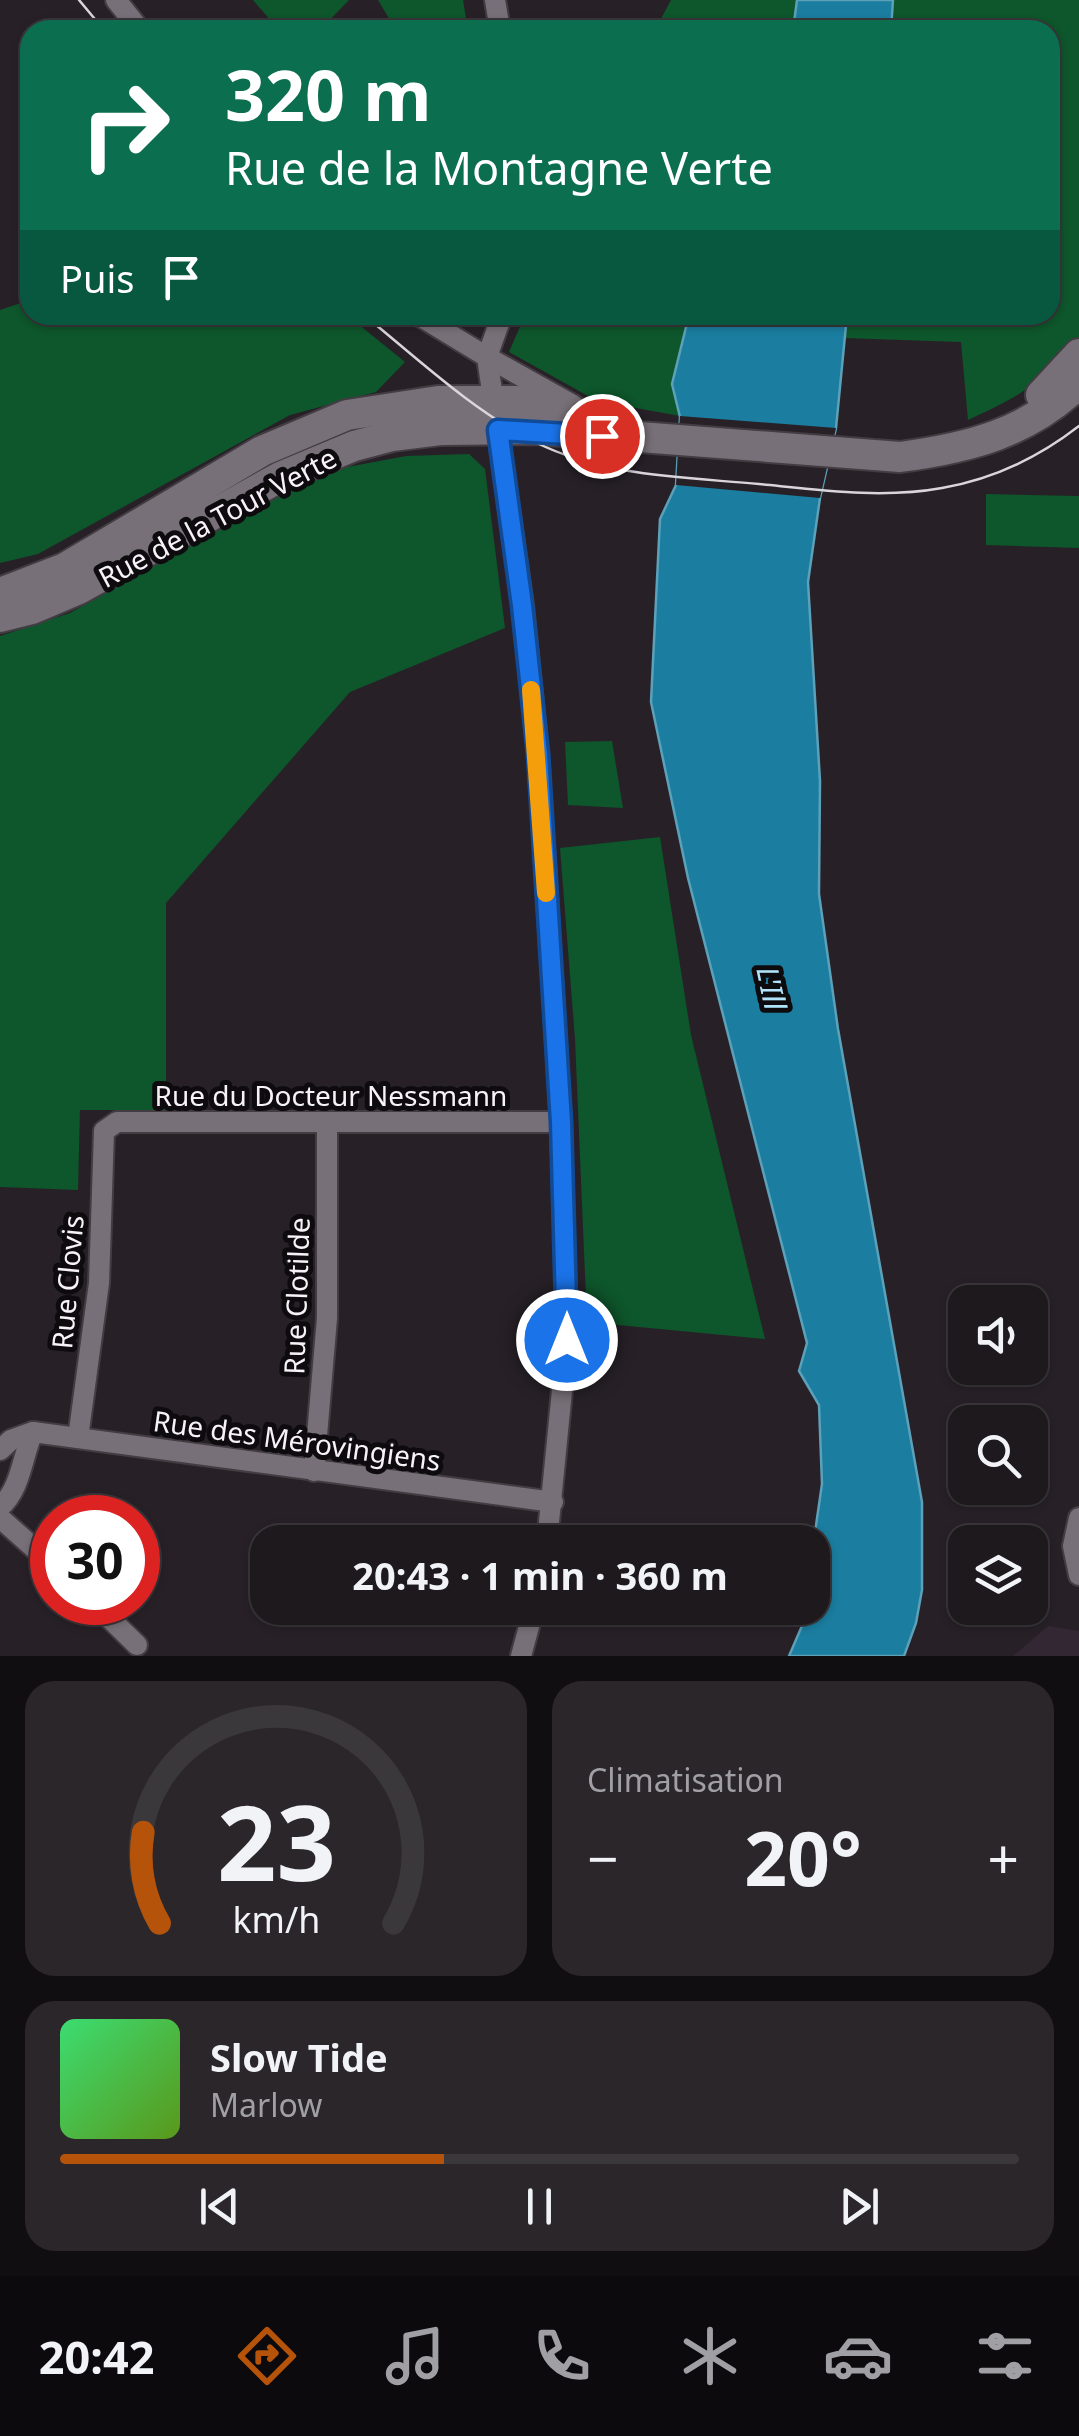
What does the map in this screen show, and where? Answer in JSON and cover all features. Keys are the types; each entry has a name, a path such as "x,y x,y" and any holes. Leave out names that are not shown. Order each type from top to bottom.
{"main road":[{"path":"923,454 1020,412 1047,390 1079,354"},
{"path":"496,416 535,430 876,457 969,446 1021,427 1079,384"},
{"name":"Rue de la Tour Verte","path":"9,586 65,568 262,451 319,425 366,411 438,400 496,416"},
{"path":"496,416 542,404 670,442"},
{"name":"Rue de la Tour Verte","path":"0,617 32,610 78,590 280,477 354,446 496,416"}],"street":[{"path":"116,0 132,20"},
{"path":"435,325 599,419"},
{"path":"498,325 487,356 522,605 538,754 561,1122 567,1340 550,1525"},
{"name":"Rue du Docteur Nessmann","path":"104,1131 117,1122 561,1122"},
{"name":"Rue Clotilde","path":"314,1470 327,1318 326,1123"},
{"name":"Rue Clovis","path":"78,1438 99,1283 104,1131"},
{"path":"0,1450 11,1440 33,1432"},
{"path":"0,1507 12,1493 33,1432"},
{"name":"Rue des Mérovingiens","path":"33,1432 553,1502"},
{"path":"0,1518 30,1545"},
{"path":"1079,1518 1074,1546 1079,1575"},
{"path":"116,1625 137,1645"},
{"path":"522,1656 530,1625"}],"shaded area":[{"path":"1048,1626 1079,1631 1079,1656 1013,1656"}],"green space":[{"path":"253,0 349,0 330,20 270,20"},
{"path":"378,0 463,0 466,20 390,20"},
{"path":"671,0 797,0 794,20 660,20"},
{"path":"893,0 1079,0 1079,340 1029,388 968,420 961,342 843,338 845,325 1060,325 1060,20 892,20"},
{"path":"20,303 20,325 359,325 405,362 376,392 290,415 38,554 0,563 0,310"},
{"path":"521,325 687,325 672,384 680,416 597,401 509,352"},
{"path":"469,454 485,469 505,628 350,692 166,903 166,1110 80,1110 78,1190 0,1187 0,636 70,613 283,494 342,468 406,456"},
{"path":"986,494 1079,496 1079,548 986,545"},
{"path":"612,741 623,808 568,805 565,742"},
{"path":"660,837 691,1035 765,1339 587,1322 575,1039 560,848"}],"water":[{"path":"797,0 893,0 892,20 794,20"},
{"name":"L'Ill","path":"687,325 846,325 836,428 820,498 808,582 820,781 819,894 838,1029 922,1502 922,1590 904,1656 789,1656 802,1625 830,1625 830,1525 816,1525 822,1484 819,1405 799,1371 807,1343 688,878 651,702 660,519 676,485 680,417 672,384"}],"pier":[{"path":"680,416 836,428 820,498 676,485"}],"tram line":[{"path":"79,0 96,20"},
{"path":"376,325 446,383 535,442 589,462 645,474 851,492 919,491 997,473 1047,448 1079,426"}],"slow traffic":[{"path":"531,690 546,893"}],"route":[{"path":"567,1340 561,1122 538,754 498,430 602,436"}]}
